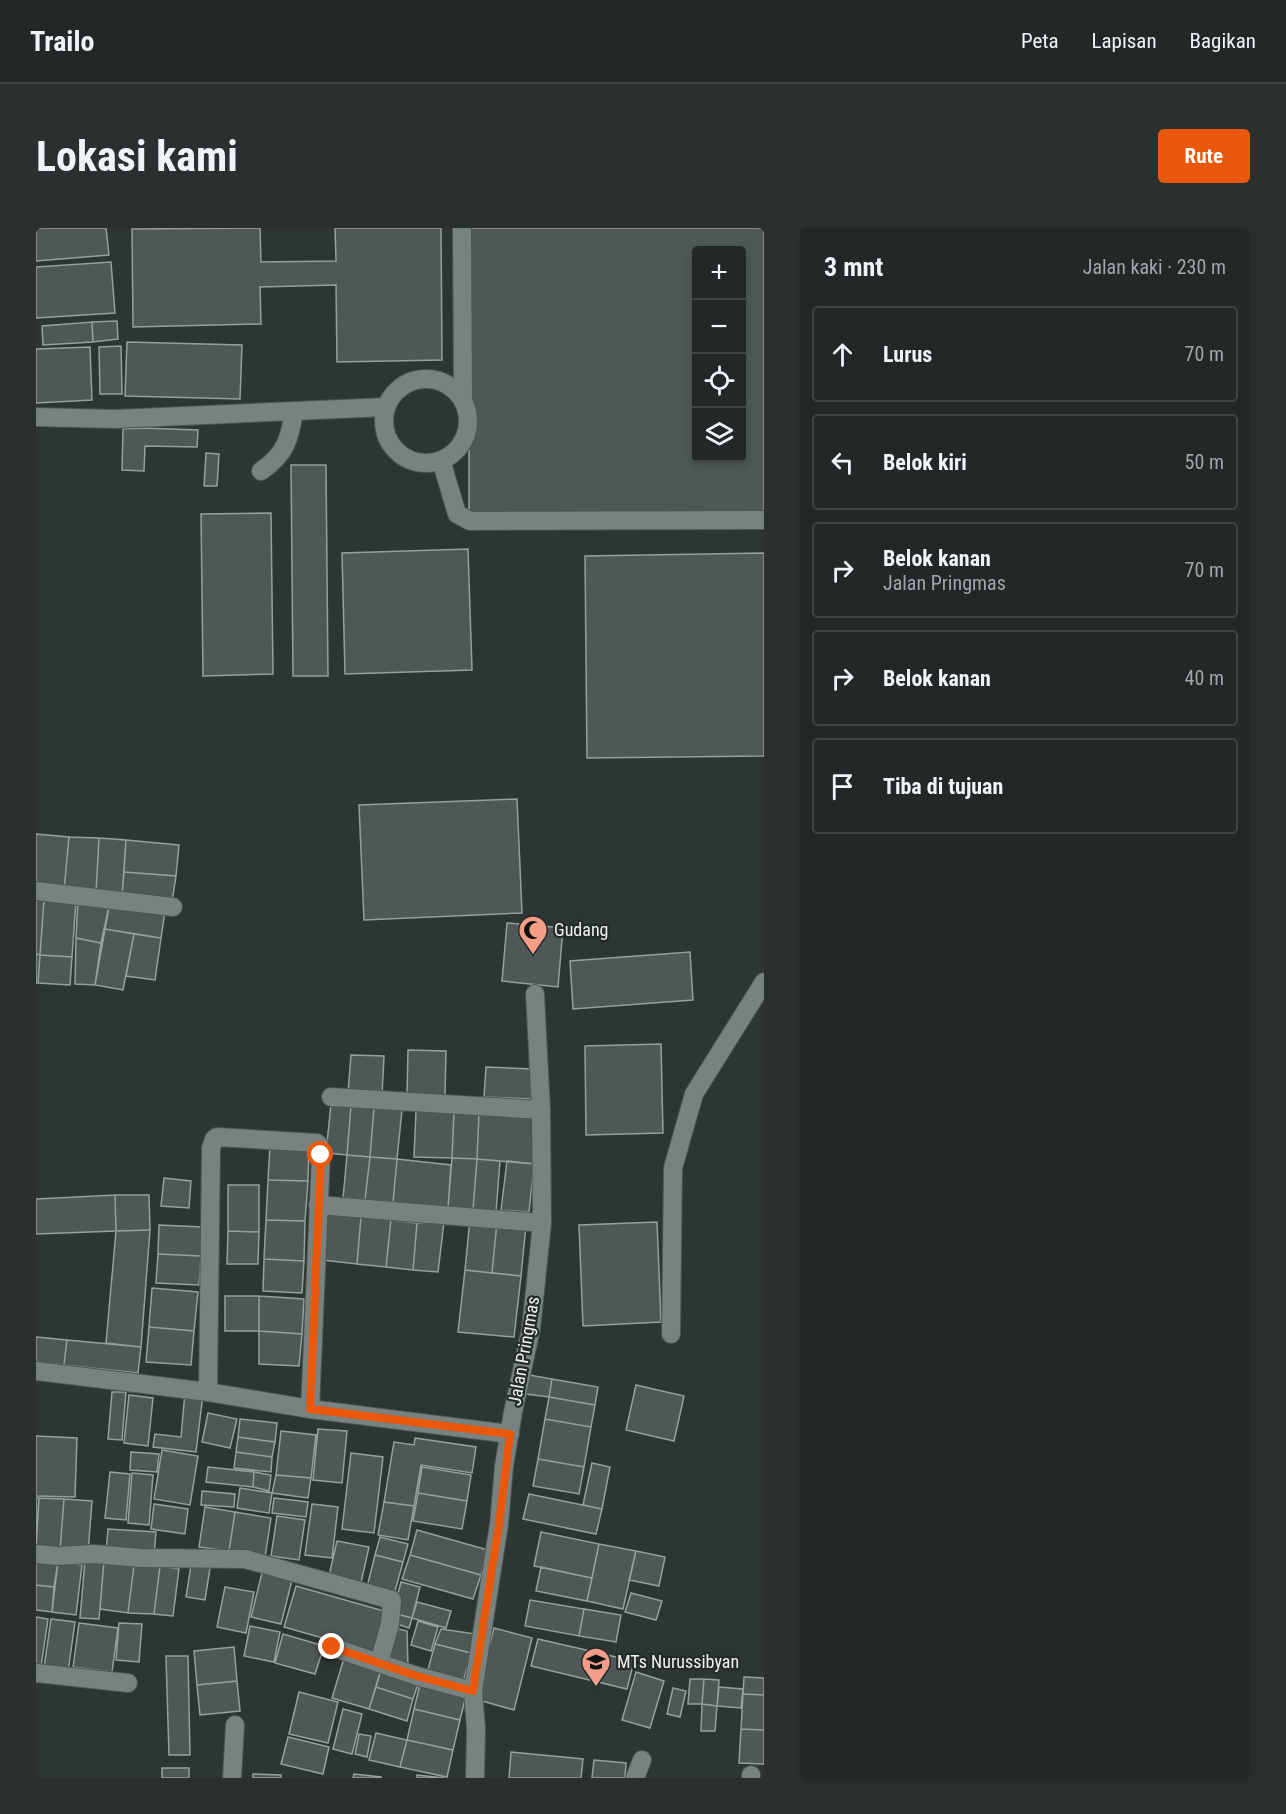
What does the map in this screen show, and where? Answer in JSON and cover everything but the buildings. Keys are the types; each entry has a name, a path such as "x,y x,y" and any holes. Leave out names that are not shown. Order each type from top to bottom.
{"street":[{"path":"462,228 463,400 468,423 466,435 460,446 441,460 417,462 396,451 385,430 386,407 400,388 423,379 434,380 446,384 463,400"},
{"path":"36,417 115,419 386,407"},
{"path":"261,471 272,464 286,445 294,411"},
{"path":"441,460 457,514 470,521 764,520"},
{"path":"36,891 130,900 173,907"},
{"path":"671,1334 673,1168 694,1094 764,982"},
{"name":"Jalan Pringmas","path":"475,1778 476,1728 473,1691 499,1524 510,1434 531,1329 542,1223 541,1110 536,994"},
{"path":"331,1097 541,1110"},
{"path":"207,1392 211,1148 214,1139 217,1137 317,1143 320,1146 321,1155 310,1409"},
{"path":"318,1205 542,1223"},
{"path":"36,1371 510,1434"},
{"path":"36,1554 58,1556 93,1554 141,1558 246,1558 392,1600 390,1624 379,1663"},
{"path":"332,1647 417,1676 473,1691"},
{"path":"36,1673 128,1683"},
{"path":"232,1778 235,1725"},
{"path":"635,1778 642,1760"}],"place":[{"name":"Gudang","path":"533,956"},
{"name":"MTs Nurussibyan","path":"596,1688"}],"route":[{"path":"321,1155 310,1409 510,1434 504,1466 499,1524 473,1691 417,1676 332,1647"}]}
